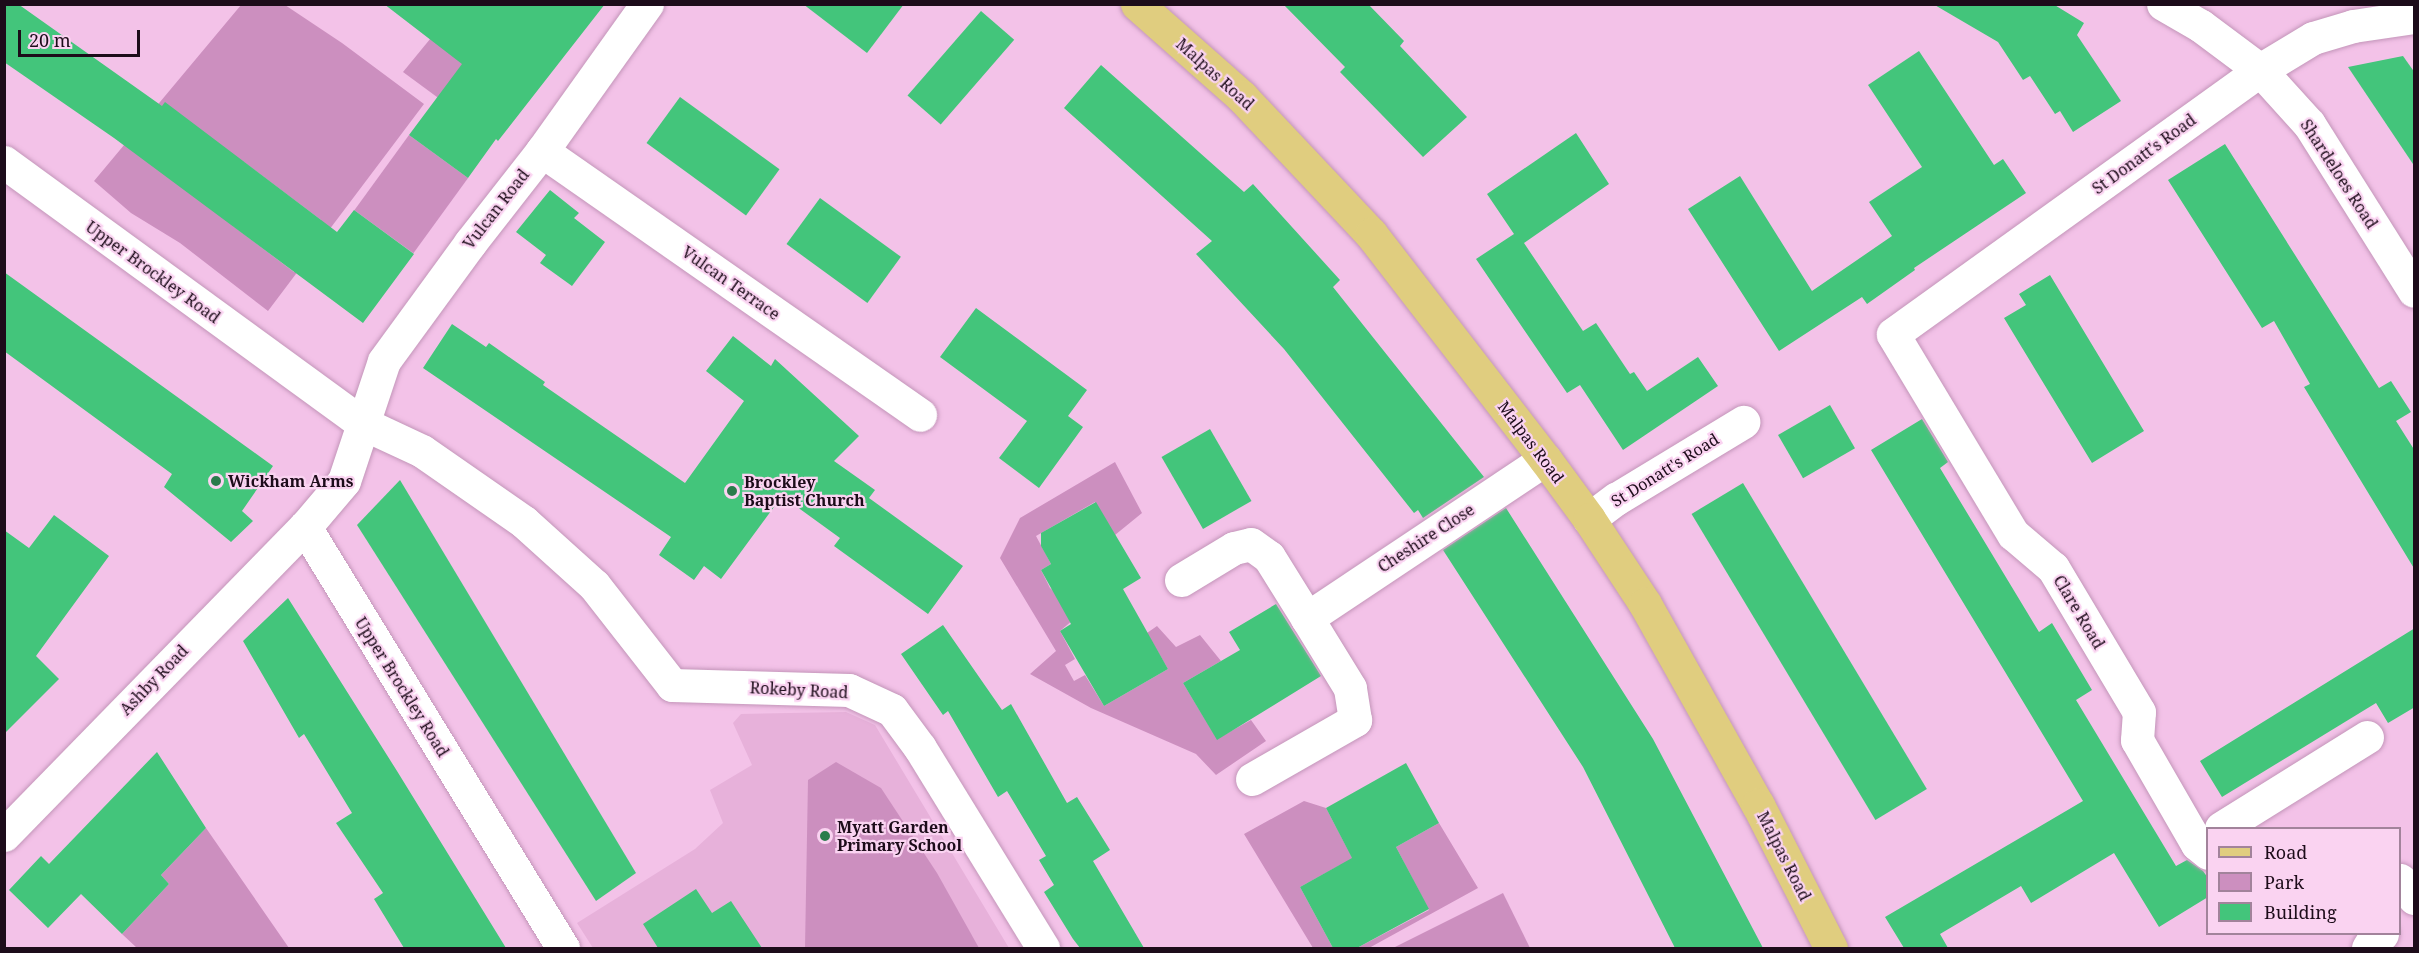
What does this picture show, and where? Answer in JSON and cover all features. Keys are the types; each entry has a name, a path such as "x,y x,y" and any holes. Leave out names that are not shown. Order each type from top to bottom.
{"main road":[{"name":"Malpas Road","path":"1137,4 1242,97 1371,234 1545,459 1589,519 1651,614 1758,805 1831,948"}],"street":[{"name":"Vulcan Road","path":"362,423 384,362 470,243 542,151 647,4"},
{"name":"Shardeloes Road","path":"2163,4 2200,26 2260,70 2309,124 2415,291"},
{"name":"St Donatt's Road","path":"1893,334 2260,70 2313,39 2353,26 2415,17"},
{"name":"Vulcan Terrace","path":"542,151 920,415"},
{"name":"Upper Brockley Road","path":"4,162 362,423 422,451 524,522 594,585 672,685"},
{"name":"Clare Road","path":"1893,334 2013,534 2053,568 2139,712 2137,740 2206,837"},
{"name":"St Donatt's Road","path":"1589,519 1621,496 1743,422"},
{"path":"305,527 344,482 362,423"},
{"name":"Cheshire Close","path":"1307,618 1545,459"},
{"name":"Upper Brockley Road","path":"305,527 563,948"},
{"name":"Ashby Road","path":"4,835 305,527"},
{"path":"1181,580 1234,548 1251,544 1269,557 1350,688 1355,720 1252,778"},
{"name":"Rokeby Road","path":"672,685 849,690 892,710 920,748 1043,948"},
{"name":"Clare Road","path":"2228,827 2367,737"},
{"path":"2401,881 2415,898"},
{"path":"2401,922 2415,914"},
{"path":"2368,948 2379,935"}],"shaded area":[{"name":"Myatt Garden Primary School","path":"846,712 875,725 1009,948 593,948 577,923 695,849 723,823 710,790 752,765 733,723 741,714"}],"green space":[{"path":"241,5 285,5 342,43 424,104 268,311 180,243 131,213 94,181","holes":["244,162 321,220 314,245 294,272 233,226"]},
{"path":"458,5 545,5 456,111 403,72"},
{"path":"409,135 468,178 413,253 354,210"},
{"path":"1115,462 1142,513 1115,535 1095,502 1036,536 1051,564 1041,570 1050,588 1080,614 1060,631 1075,659 1065,665 1074,681 1085,675 1104,706 1168,669 1147,633 1157,626 1176,647 1200,635 1221,661 1183,683 1217,739 1251,720 1266,741 1216,775 1196,754 1091,708 1030,674 1056,651 1000,558 1020,518"},
{"path":"836,762 881,788 937,873 979,948 805,948 808,780"},
{"path":"1304,801 1326,808 1357,867 1340,865 1300,887 1333,948 1313,948 1244,834"},
{"path":"1439,823 1478,888 1369,948 1357,948 1429,910 1396,847"},
{"path":"206,828 289,948 137,948 122,934 169,884 161,875"},
{"path":"1503,893 1530,948 1393,948"}],"building":[{"path":"4,4 18,4 162,106 165,102 337,232 354,210 414,254 363,323 114,138 4,62"},
{"path":"384,4 605,4 498,141 496,139 468,178 409,135 462,64"},
{"path":"803,4 904,4 867,53"},
{"path":"1283,4 1368,4 1404,41 1400,46 1467,117 1423,157 1340,72 1345,67"},
{"path":"1933,4 2053,4 2084,23 2077,35 2121,101 2073,132 2060,111 2055,114 2030,76 2023,80 1998,42"},
{"path":"981,11 1014,40 941,124 908,96"},
{"path":"1919,51 1994,165 2003,159 2026,193 1914,268 1915,270 1867,304 1862,297 1779,351 1688,209 1740,176 1812,291 1892,236 1869,202 1922,167 1868,85"},
{"path":"2403,56 2415,73 2415,167 2348,67"},
{"path":"1101,65 1244,192 1253,184 1340,280 1333,287 1484,477 1423,518 1418,510 1414,513 1284,349 1196,254 1212,241 1064,108"},
{"path":"680,97 780,169 746,215 646,143"},
{"path":"1576,133 1609,184 1524,243 1583,331 1596,323 1630,374 1634,372 1647,391 1698,357 1718,386 1623,450 1580,385 1567,393 1476,259 1514,234 1487,194"},
{"path":"2225,144 2379,388 2391,381 2411,412 2396,421 2415,451 2415,570 2304,387 2310,384 2274,321 2262,328 2168,180"},
{"path":"550,190 579,213 574,218 605,242 572,286 540,263 546,255 516,232"},
{"path":"820,198 901,257 867,303 786,244"},
{"path":"4,272 273,466 242,511 253,521 231,542 164,487 172,474 4,351"},
{"path":"2050,275 2144,431 2092,463 2004,318 2026,305 2019,294"},
{"path":"976,308 1087,390 1068,416 1083,427 1039,488 999,458 1027,421 940,357"},
{"path":"452,324 486,347 489,343 545,382 543,385 685,483 744,401 706,371 733,336 771,366 775,359 859,436 834,461 875,490 869,498 963,566 928,614 834,546 840,538 782,496 721,579 704,566 694,580 659,555 671,537 423,368"},
{"path":"1830,405 1855,448 1803,478 1778,435"},
{"path":"1922,419 1948,462 1940,468 2039,632 2052,623 2092,690 2076,700 2176,866 2187,860 2206,875 2206,898 2159,927 2114,853 2031,903 2021,886 1940,934 1948,948 1904,948 1885,917 2083,801 1871,450"},
{"path":"1210,429 1252,501 1203,529 1162,457"},
{"path":"400,480 636,873 596,901 357,525"},
{"path":"1743,483 1927,789 1875,820 1692,514"},
{"path":"1096,502 1141,578 1123,589 1168,669 1104,706 1060,631 1071,624 1041,570 1051,564 1041,546 1041,533"},
{"path":"1506,508 1653,739 1763,948 1675,948 1583,767 1443,550"},
{"path":"54,515 109,556 36,656 59,679 4,734 4,530 29,548"},
{"path":"288,598 506,948 404,948 374,899 383,893 336,823 352,813 304,734 299,738 243,641"},
{"path":"1276,604 1321,676 1217,740 1183,683 1240,650 1229,632"},
{"path":"943,625 1002,710 1011,704 1067,803 1077,797 1110,850 1093,861 1144,948 1080,948 1073,939 1044,892 1054,885 1039,860 1046,856 1007,791 998,797 948,711 943,715 901,654"},
{"path":"2415,628 2415,707 2388,723 2376,703 2222,797 2200,761"},
{"path":"157,752 206,828 161,875 169,884 122,934 81,894 48,928 9,890 41,856 49,864"},
{"path":"1406,763 1439,823 1396,847 1429,909 1357,948 1333,948 1300,887 1352,858 1326,808"},
{"path":"696,889 712,913 731,901 762,948 658,948 643,924"}],"place":[{"name":"Wickham Arms","path":"216,481"},
{"name":"Brockley Baptist Church","path":"732,491"},
{"name":"Myatt Garden Primary School","path":"825,836"}]}
